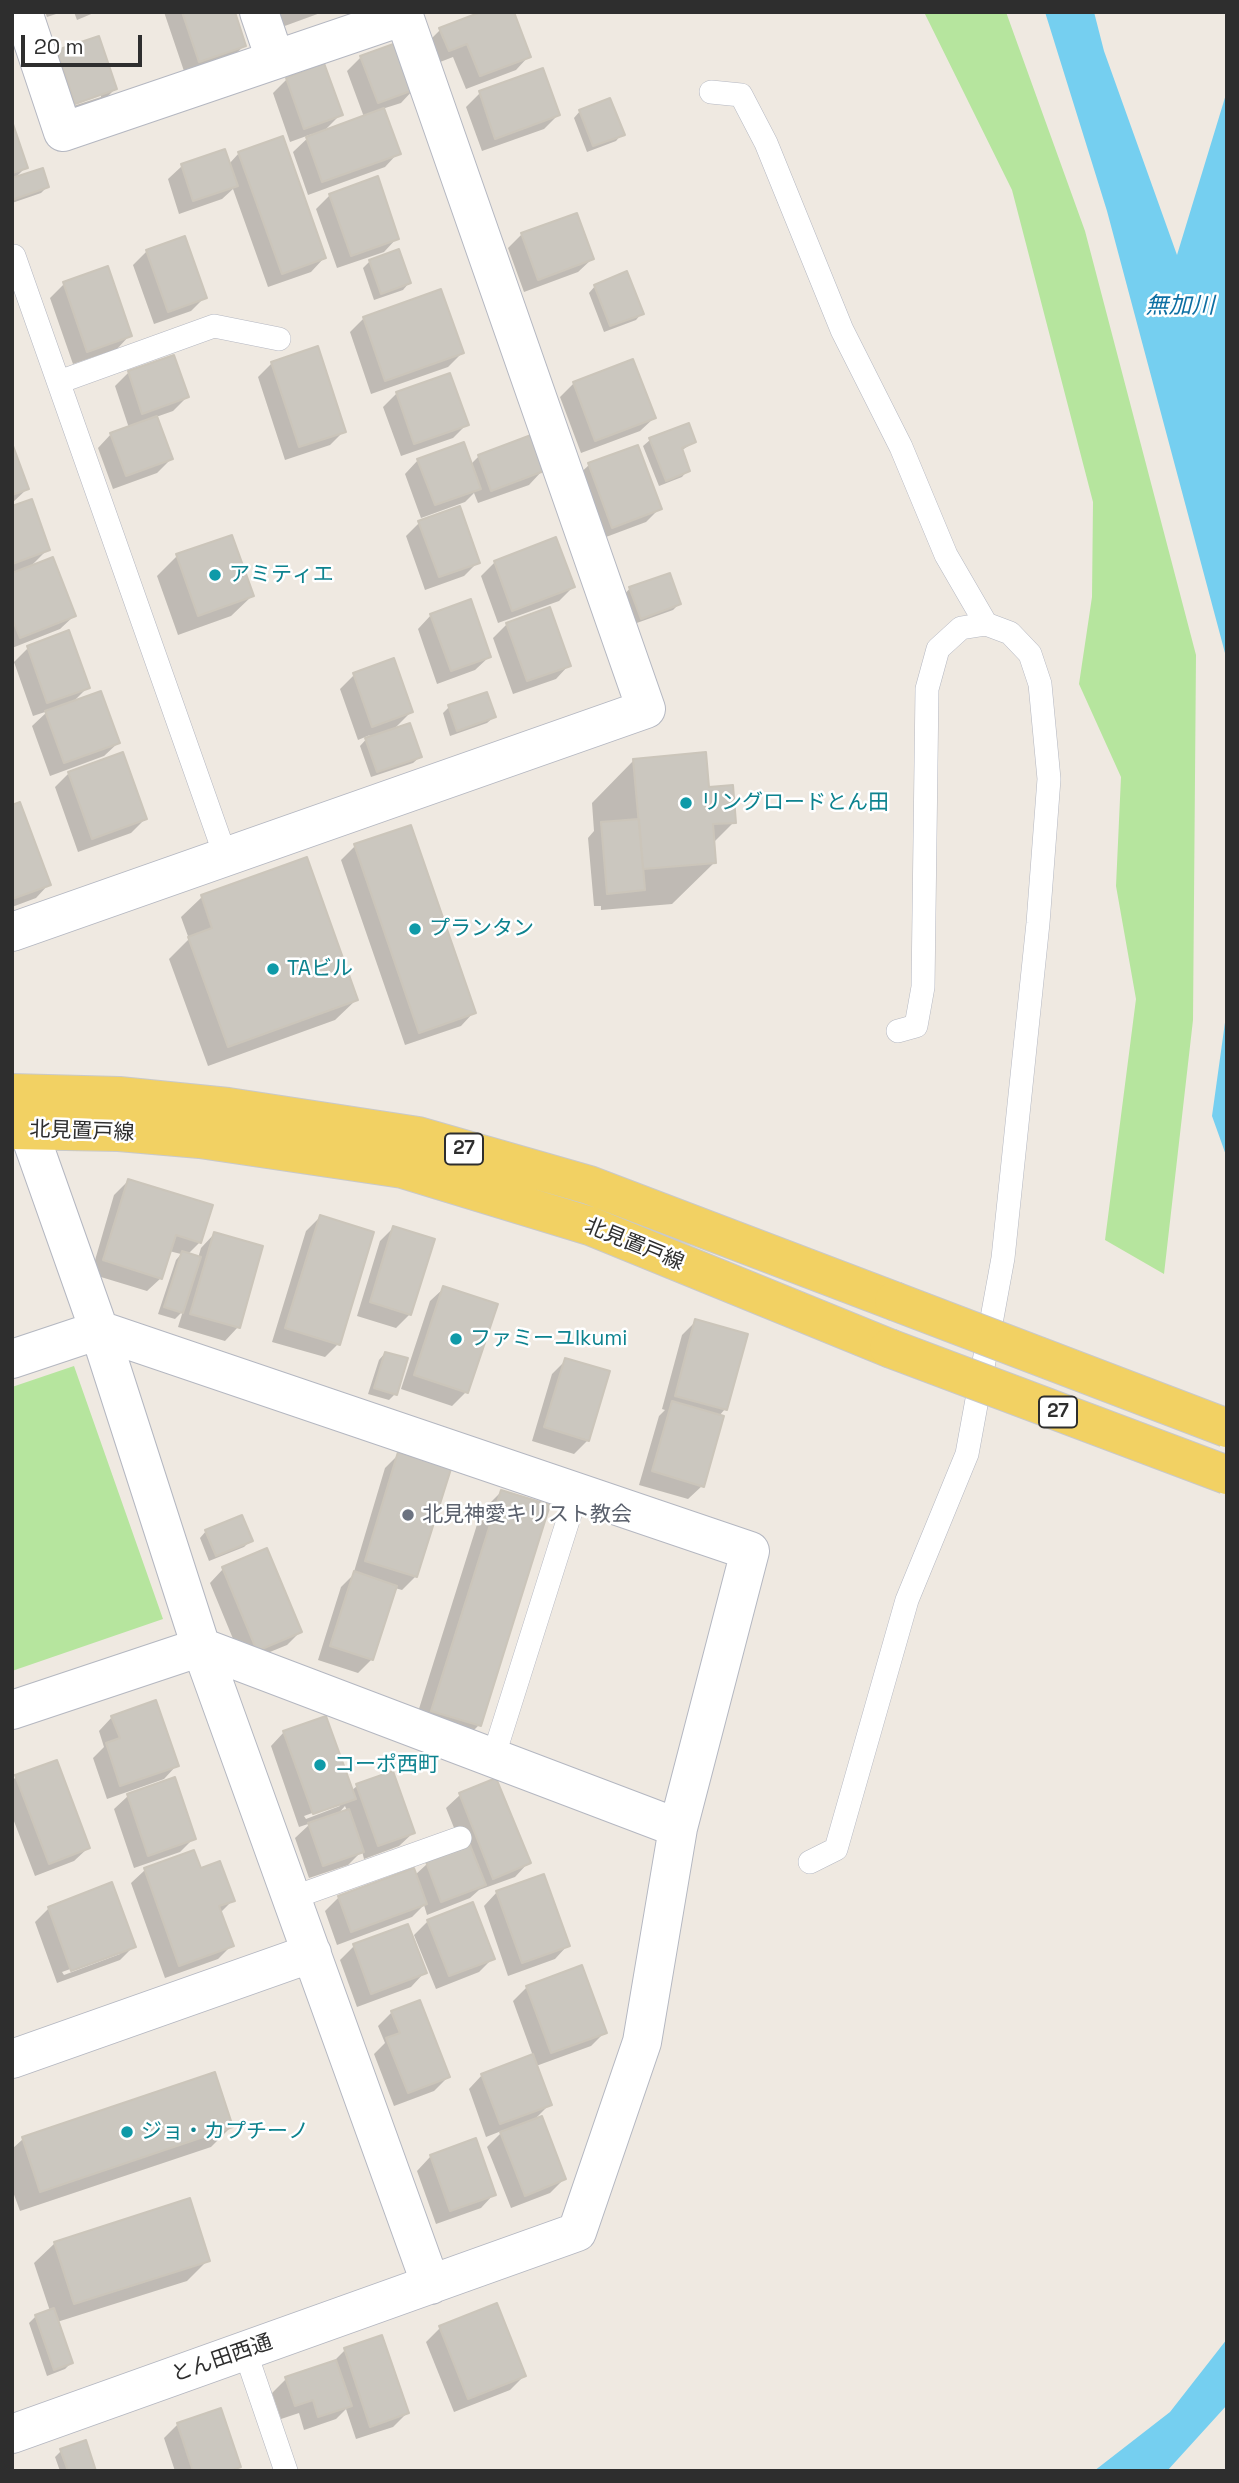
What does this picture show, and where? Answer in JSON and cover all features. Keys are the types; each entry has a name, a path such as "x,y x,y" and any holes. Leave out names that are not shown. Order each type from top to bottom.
{"main road":[{"name":"北見置戸線","path":"16,1106 119,1096 228,1108 418,1136 589,1185 1227,1428"},
{"name":"北見置戸線","path":"16,1106 119,1132 200,1139 402,1169 590,1226 889,1348 1227,1475"}],"street":[{"path":"12,932 646,709 408,14 64,132 23,12"},
{"path":"259,12 275,59"},
{"path":"16,1106 99,1330 201,1647 431,2286"},
{"path":"12,1359 99,1330 750,1551 678,1828 201,1647 12,1710"},
{"name":"とん田西通","path":"12,2434 577,2232 642,2042 678,1828"},
{"path":"12,2059 312,1954"}],"lane":[{"path":"711,92 741,95 766,143 842,330 901,447 946,555 986,624"},
{"path":"14,256 225,855"},
{"path":"59,382 214,326 279,339"},
{"path":"810,1861 836,1849 906,1600 967,1454 1003,1258 1038,923 1049,779 1040,684 1030,654 1010,633 986,624 961,628 938,649 927,689 923,986 916,1026 898,1031"},
{"path":"493,1758 577,1492"},
{"path":"292,1898 460,1838"},
{"path":"245,2351 286,2471"}],"green space":[{"path":"924,12 1006,12 1085,231 1196,655 1193,1020 1164,1274 1105,1240 1136,999 1116,886 1121,777 1079,684 1092,597 1093,502 1012,190"},
{"path":"74,1366 163,1619 12,1671 12,1387"}],"water":[{"name":"無加川","path":"1045,12 1094,12 1104,51 1177,255 1227,91 1227,679 1225,653 1107,211"},
{"path":"1227,1008 1227,1158 1212,1116"},
{"path":"1227,2339 1227,2405 1167,2471 1094,2471 1170,2412"}],"building":[{"path":"182,12 235,12 246,46 199,62"},
{"path":"481,12 514,12 531,57 480,76 467,44 449,51 439,28"},
{"path":"99,36 117,89 75,104 57,50"},
{"path":"399,42 416,89 378,103 360,56"},
{"path":"324,63 343,115 304,129 286,78"},
{"path":"543,68 560,115 495,139 479,91"},
{"path":"610,98 625,135 593,146 579,110"},
{"path":"384,108 401,154 322,182 306,137"},
{"path":"12,121 28,168 12,173"},
{"path":"283,136 326,258 282,274 238,152"},
{"path":"225,149 238,186 193,201 181,164"},
{"path":"43,168 49,187 12,200 12,178"},
{"path":"378,176 399,239 351,256 329,194"},
{"path":"577,213 594,259 538,280 521,233"},
{"path":"185,236 207,298 168,312 146,250"},
{"path":"399,249 411,283 381,294 369,260"},
{"path":"108,266 132,336 87,352 63,282"},
{"path":"627,271 644,314 610,326 594,285"},
{"path":"441,289 464,353 385,381 363,317"},
{"path":"318,346 346,432 299,447 271,362"},
{"path":"174,355 189,397 142,414 128,371"},
{"path":"633,359 656,418 595,441 573,382"},
{"path":"450,373 469,425 414,444 396,392"},
{"path":"157,416 173,459 126,476 110,433"},
{"path":"689,423 696,442 682,448 690,471 666,481 649,438"},
{"path":"531,435 544,471 491,491 478,455"},
{"path":"464,442 481,489 435,505 417,459"},
{"path":"12,443 29,489 12,495"},
{"path":"638,445 662,509 612,528 588,463"},
{"path":"32,499 50,550 12,564 12,506"},
{"path":"460,506 480,563 439,577 418,521"},
{"name":"アミティエ","path":"232,535 254,596 198,616 176,554"},
{"path":"556,537 575,587 512,611 494,561"},
{"path":"53,557 76,616 20,638 12,618 12,573"},
{"path":"670,573 681,604 641,619 629,587"},
{"path":"471,599 491,657 451,671 430,614"},
{"path":"550,607 571,666 527,681 506,623"},
{"path":"69,630 90,688 47,703 27,646"},
{"path":"394,658 413,712 372,727 353,673"},
{"path":"101,691 120,743 64,763 45,711"},
{"path":"487,692 496,717 457,731 448,705"},
{"path":"410,723 422,757 377,772 365,738"},
{"path":"123,752 147,819 92,839 68,772"},
{"name":"リングロードとん田","path":"706,752 709,787 733,785 736,823 713,824 716,863 643,869 633,759"},
{"path":"20,802 51,885 12,899 12,805"},
{"path":"639,819 645,890 607,894 601,822"},
{"name":"プランタン","path":"411,825 476,1013 419,1033 354,844"},
{"name":"TAビル","path":"307,857 358,1000 228,1047 188,937 212,928 201,895"},
{"path":"128,1179 213,1205 201,1243 176,1235 162,1279 103,1260"},
{"path":"320,1215 374,1232 340,1345 285,1328"},
{"path":"393,1226 435,1239 411,1315 370,1302"},
{"path":"214,1232 263,1246 240,1328 190,1314"},
{"path":"182,1251 201,1257 183,1313 164,1307"},
{"name":"ファミーユIkumi","path":"443,1286 498,1304 468,1393 414,1375"},
{"path":"695,1319 748,1334 727,1410 675,1396"},
{"path":"385,1352 408,1358 397,1395 374,1388"},
{"path":"565,1358 610,1371 589,1441 544,1427"},
{"path":"672,1401 724,1416 704,1487 652,1471"},
{"name":"北見神愛キリスト教会","path":"398,1452 451,1469 417,1577 365,1561"},
{"path":"501,1490 550,1505 481,1726 431,1711"},
{"path":"242,1515 253,1541 216,1556 205,1530"},
{"path":"267,1548 302,1632 257,1651 222,1567"},
{"path":"354,1571 397,1586 373,1660 330,1646"},
{"path":"156,1700 179,1766 120,1786 106,1743 120,1738 111,1716"},
{"name":"コーポ西町","path":"326,1716 356,1799 313,1814 283,1731"},
{"path":"57,1760 90,1848 49,1864 15,1775"},
{"path":"393,1771 415,1833 378,1846 356,1784"},
{"path":"175,1777 196,1839 148,1856 127,1794"},
{"path":"496,1778 531,1863 493,1879 459,1793"},
{"path":"349,1809 364,1852 323,1866 308,1823"},
{"path":"470,1845 486,1885 441,1902 426,1862"},
{"path":"194,1850 201,1868 220,1861 235,1901 219,1906 234,1946 179,1966 144,1868"},
{"path":"414,1868 427,1904 351,1932 338,1896"},
{"path":"544,1874 570,1946 522,1963 496,1891"},
{"path":"112,1882 136,1947 71,1971 48,1907"},
{"path":"473,1902 495,1959 449,1976 427,1920"},
{"path":"408,1924 427,1973 371,1994 353,1944"},
{"path":"582,1965 607,2033 551,2053 526,1986"},
{"path":"420,2000 450,2077 408,2093 386,2038 400,2033 391,2011"},
{"path":"533,2054 552,2105 500,2124 481,2074"},
{"name":"ジョ・カプチーノ","path":"215,2072 233,2127 40,2192 22,2137"},
{"path":"542,2116 566,2179 525,2196 500,2132"},
{"path":"476,2138 496,2195 450,2211 430,2155"},
{"path":"190,2198 210,2261 74,2304 54,2242"},
{"path":"497,2303 526,2376 468,2399 439,2326"},
{"path":"54,2308 73,2363 54,2370 35,2315"},
{"path":"382,2335 409,2413 370,2427 344,2348"},
{"path":"336,2360 352,2406 318,2417 313,2400 295,2406 285,2377"},
{"path":"221,2408 241,2467 229,2471 193,2471 177,2423"},
{"path":"86,2440 96,2471 68,2471 60,2449"}],"place":[{"name":"アミティエ","path":"215,575"},
{"name":"リングロードとん田","path":"686,803"},
{"name":"プランタン","path":"415,929"},
{"name":"TAビル","path":"273,969"},
{"name":"ファミーユIkumi","path":"456,1339"},
{"name":"北見神愛キリスト教会","path":"408,1515"},
{"name":"コーポ西町","path":"320,1765"},
{"name":"ジョ・カプチーノ","path":"127,2132"}]}
